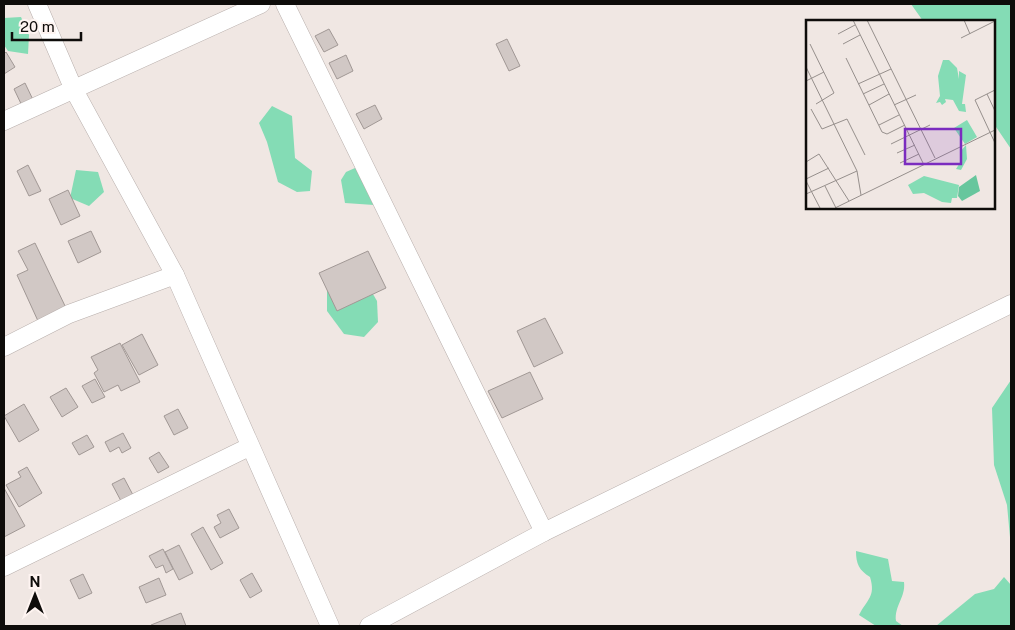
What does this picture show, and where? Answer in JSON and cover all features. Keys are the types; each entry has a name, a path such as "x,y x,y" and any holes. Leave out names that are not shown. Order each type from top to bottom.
{"street":[{"path":"37,4 74,90 175,275 249,447 330,626"},
{"path":"4,121 261,4"},
{"path":"285,4 544,532"},
{"path":"4,347 69,314 175,275"},
{"path":"369,626 544,532 1011,304"},
{"path":"4,567 249,447"}],"green space":[{"path":"911,4 1011,4 1011,149 995,125 995,20 922,20"},
{"path":"21,17 29,35 28,54 8,51 4,45 4,18"},
{"path":"272,106 292,116 295,158 312,171 310,191 297,192 278,182 267,142 259,123"},
{"path":"355,168 365,169 382,180 382,200 374,205 345,203 341,180 346,172"},
{"path":"76,170 98,172 104,192 89,206 70,198"},
{"path":"345,278 366,282 377,301 378,322 364,337 344,334 327,311 327,291"},
{"path":"1011,380 1011,548 1007,505 994,465 992,408"},
{"path":"856,551 888,559 892,581 904,582 896,616 896,621 903,626 876,626 859,615 870,598 872,584 870,577 863,572 858,563"},
{"path":"1004,577 1011,585 1011,626 936,626 975,594 994,589"}],"building":[{"path":"329,29 338,45 324,52 315,36"},
{"path":"507,39 520,66 509,71 496,44"},
{"path":"6,52 15,67 4,74 4,54"},
{"path":"346,55 353,71 337,79 329,63"},
{"path":"25,83 35,104 24,110 14,89"},
{"path":"375,105 382,119 364,129 356,114"},
{"path":"28,165 41,191 29,196 17,171"},
{"path":"68,190 80,216 61,225 49,199"},
{"path":"91,231 101,252 78,263 68,241"},
{"path":"35,243 66,308 38,321 17,275 28,270 18,251"},
{"path":"368,251 386,288 337,311 319,273"},
{"path":"545,318 563,353 534,367 517,331"},
{"path":"142,334 158,365 139,375 122,345"},
{"path":"120,343 140,382 121,391 118,385 104,392 94,373 98,370 91,357"},
{"path":"530,372 543,399 502,418 488,391"},
{"path":"95,379 105,397 92,403 82,386"},
{"path":"66,388 78,407 62,417 50,397"},
{"path":"24,404 39,430 19,442 4,416"},
{"path":"178,409 188,428 174,435 164,416"},
{"path":"123,433 131,448 122,453 119,447 110,452 105,442"},
{"path":"87,435 94,447 79,455 72,443"},
{"path":"159,452 169,467 158,473 149,458"},
{"path":"27,467 42,493 19,507 6,485 21,477 18,472"},
{"path":"124,478 133,495 121,501 112,484"},
{"path":"4,488 25,526 4,537"},
{"path":"229,509 239,528 220,538 214,527 221,523 217,515"},
{"path":"203,527 223,563 211,570 191,534"},
{"path":"179,545 193,573 179,580 165,552"},
{"path":"163,549 173,569 166,573 163,565 156,568 149,556"},
{"path":"252,573 262,591 250,598 240,580"},
{"path":"83,574 92,593 79,599 70,580"},
{"path":"159,578 166,595 146,603 139,587"},
{"path":"181,613 186,626 151,625"}]}
